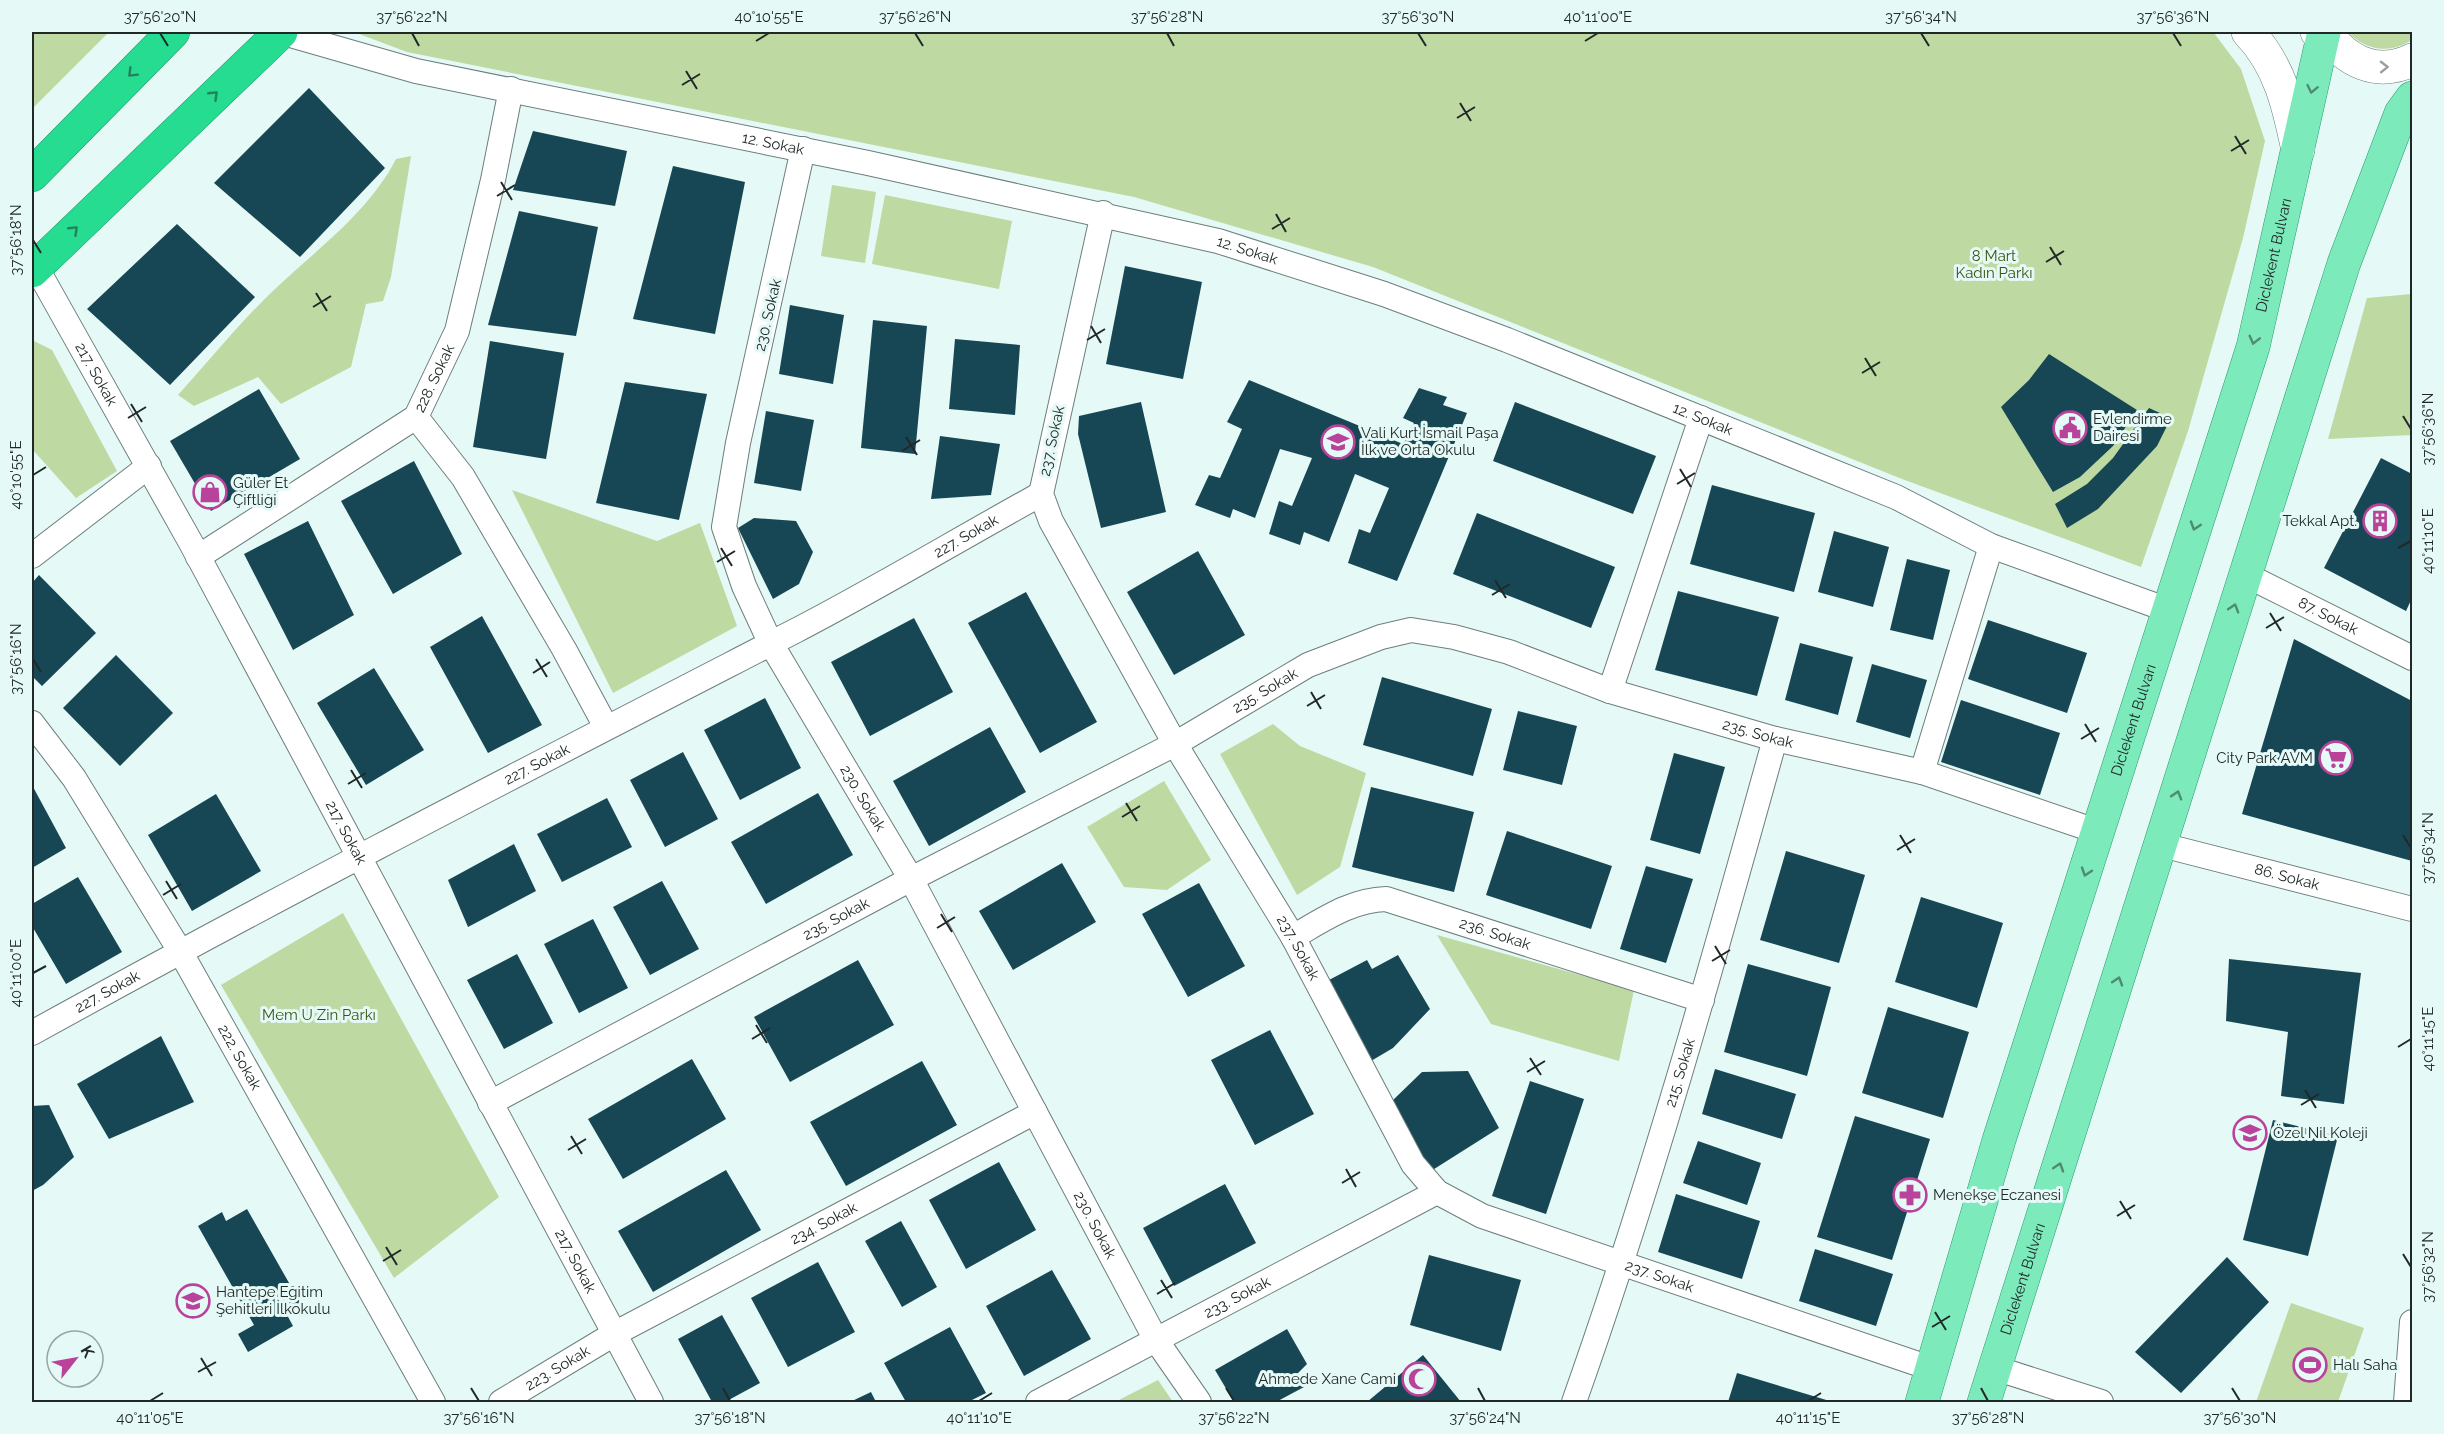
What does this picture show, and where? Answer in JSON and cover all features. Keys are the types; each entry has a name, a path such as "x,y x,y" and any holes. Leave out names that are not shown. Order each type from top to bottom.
{"highway":[{"path":"32,175 173,32"},
{"path":"34,269 280,32"}],"main road":[{"path":"2248,32 2274,68 2287,98 2298,150"},
{"path":"2322,32 2338,50 2357,63 2379,68 2401,66 2412,60"},
{"name":"Diclekent Bulvarı","path":"1922,1402 1999,1140 2253,347 2298,150 2322,32"},
{"name":"Diclekent Bulvarı","path":"1984,1402 2162,845 2244,574 2344,263 2401,113 2412,98"}],"street":[{"name":"12. Sokak","path":"280,32 416,71 803,149 1103,213 1218,241 1384,294 1507,340 1896,497 1991,546 2168,610"},
{"name":"228. Sokak","path":"198,557 416,417 457,331 494,180 511,89"},
{"name":"230. Sokak","path":"803,149 738,443 724,527 744,586 770,642 911,879 1156,1340 1199,1402"},
{"name":"237. Sokak","path":"1103,213 1041,494 1051,521 1175,744 1293,936 1413,1164 1437,1192 1482,1216 1536,1237 1623,1263 1933,1369"},
{"name":"217. Sokak","path":"34,269 149,466 651,1402"},
{"path":"416,417 464,477 606,728"},
{"path":"1610,691 1701,418"},
{"path":"32,556 149,466"},
{"name":"227. Sokak","path":"32,1033 180,951 770,642 1041,494"},
{"path":"1922,772 1991,546"},
{"name":"87. Sokak","path":"2244,574 2412,658"},
{"name":"235. Sokak","path":"490,1103 911,879 1175,744 1308,665 1381,637 1411,630 1454,637 1509,652 1610,691 1774,739 1922,772 2099,832"},
{"name":"222. Sokak","path":"32,723 74,778 180,951 433,1402"},
{"name":"215. Sokak","path":"1574,1402 1623,1263 1702,1000 1774,739"},
{"name":"86. Sokak","path":"2162,845 2412,909"},
{"name":"236. Sokak","path":"1293,936 1366,899 1386,898 1702,1000"},
{"name":"234. Sokak","path":"614,1334 1035,1112"},
{"name":"233. Sokak","path":"1038,1402 1437,1192"},
{"path":"2406,1402 2412,1322"},
{"name":"223. Sokak","path":"502,1402 614,1334"},
{"path":"1995,1368 2101,1402"}],"green space":[{"path":"32,32 109,32 32,109"},
{"name":"8 Mart Kadın Parkı","path":"354,32 2210,32 2214,33 2241,69 2265,141 2243,238 2188,431 2141,567 1902,479 1373,267 1134,197 407,52"},
{"path":"2348,32 2412,32 2412,40 2387,49 2370,47"},
{"path":"411,156 391,277 383,301 366,304 351,367 281,404 258,377 194,406 178,395 261,302 357,213 385,178 396,159"},
{"path":"832,185 876,192 865,263 821,256"},
{"path":"885,195 1012,221 999,289 872,264"},
{"path":"2412,294 2412,435 2328,439 2367,298"},
{"path":"32,340 52,350 117,471 76,498 32,449"},
{"path":"512,490 657,541 700,523 737,626 613,693"},
{"path":"1273,724 1300,746 1366,773 1340,867 1297,895 1220,754"},
{"path":"1164,781 1211,860 1167,890 1124,887 1087,827"},
{"name":"Mem U Zin Parkı","path":"343,913 499,1197 394,1278 221,985"},
{"path":"1437,935 1634,990 1619,1061 1491,1024"},
{"name":"Halı Saha","path":"2291,1303 2364,1328 2338,1402 2256,1402"},
{"path":"1158,1380 1173,1402 1115,1402"}],"building":[{"path":"309,88 385,168 300,257 214,183"},
{"path":"533,131 627,151 615,206 513,190"},
{"path":"673,166 745,182 715,334 633,319"},
{"path":"519,211 598,227 576,336 488,325"},
{"path":"177,224 255,297 170,385 87,309"},
{"path":"1125,266 1202,282 1183,379 1106,364"},
{"path":"790,305 844,315 833,384 779,374"},
{"path":"873,320 927,326 915,454 861,448"},
{"path":"955,339 1020,345 1015,415 949,409"},
{"path":"490,341 564,353 546,459 473,447"},
{"name":"Evlendirme Dairesi","path":"2049,354 2137,410 2113,446 2080,477 2053,492 2001,407 2029,380"},
{"path":"1249,380 1403,444 1414,423 1403,418 1419,388 1447,397 1443,405 1467,413 1397,581 1348,563 1359,529 1370,533 1389,488 1355,474 1329,542 1304,532 1300,545 1269,534 1279,501 1292,506 1312,458 1280,449 1255,518 1233,509 1230,518 1195,505 1209,475 1220,478 1242,429 1227,422"},
{"path":"625,382 707,394 679,520 596,503"},
{"path":"259,389 300,459 211,511 170,441"},
{"path":"1141,402 1166,512 1101,528 1078,434 1079,416"},
{"path":"1515,402 1656,456 1633,514 1493,461"},
{"path":"2149,408 2171,418 2157,446 2098,509 2067,528 2055,504 2087,484 2113,458"},
{"path":"766,411 814,420 801,491 754,483"},
{"path":"940,436 1000,444 991,495 931,499"},
{"name":"Tekkal Apt.","path":"2381,458 2412,474 2412,598 2406,611 2324,568"},
{"path":"414,461 462,554 393,594 341,501"},
{"path":"1712,485 1815,513 1794,592 1690,564"},
{"path":"1477,513 1615,567 1591,628 1453,574"},
{"path":"754,518 796,521 813,552 799,584 773,599 738,528"},
{"path":"308,521 354,615 293,650 244,554"},
{"path":"1834,531 1889,547 1873,607 1818,592"},
{"path":"1198,551 1245,635 1174,675 1127,592"},
{"path":"1907,559 1950,570 1933,640 1890,630"},
{"path":"39,575 96,633 42,686 32,676 32,583"},
{"path":"1678,591 1779,617 1757,696 1655,670"},
{"path":"1026,592 1097,722 1040,753 968,623"},
{"path":"482,616 542,725 488,753 430,647"},
{"path":"914,618 953,692 870,736 831,662"},
{"path":"1988,620 2087,653 2067,713 1968,679"},
{"name":"City Park AVM","path":"2294,639 2412,701 2412,861 2242,814"},
{"path":"1800,643 1853,657 1838,715 1785,700"},
{"path":"116,655 173,713 120,766 63,708"},
{"path":"1872,664 1927,680 1910,738 1856,722"},
{"path":"374,668 424,750 366,785 317,703"},
{"path":"1382,677 1492,709 1473,776 1363,745"},
{"path":"765,698 801,768 740,800 704,730"},
{"path":"1961,700 2060,733 2040,795 1941,762"},
{"path":"1518,711 1577,726 1562,785 1503,770"},
{"path":"990,727 1026,792 929,846 893,781"},
{"path":"683,752 718,819 665,847 630,780"},
{"path":"1674,753 1725,767 1700,854 1650,840"},
{"path":"32,785 66,848 32,868"},
{"path":"1371,787 1474,812 1454,892 1352,867"},
{"path":"818,793 853,855 766,904 731,842"},
{"path":"216,794 261,871 192,911 148,835"},
{"path":"607,798 632,847 562,882 537,834"},
{"path":"1507,831 1612,866 1591,929 1486,895"},
{"path":"514,844 536,891 468,927 448,880"},
{"path":"1786,851 1865,875 1839,963 1760,940"},
{"path":"1062,863 1096,922 1013,970 979,911"},
{"path":"1646,866 1693,879 1666,963 1620,949"},
{"path":"78,877 122,952 66,984 32,926 32,904"},
{"path":"662,881 699,949 650,975 613,907"},
{"path":"1199,883 1245,966 1188,997 1142,914"},
{"path":"1921,897 2003,923 1977,1008 1895,982"},
{"path":"593,919 628,988 579,1013 544,944"},
{"path":"517,954 553,1023 504,1049 467,980"},
{"path":"1398,955 1430,1009 1393,1048 1371,1061 1329,980 1367,960 1372,969"},
{"path":"2229,959 2361,973 2344,1104 2281,1096 2288,1032 2226,1021"},
{"path":"858,960 894,1025 790,1082 754,1017"},
{"path":"1748,964 1831,987 1807,1076 1724,1052"},
{"path":"1888,1007 1969,1032 1943,1118 1862,1093"},
{"path":"1270,1030 1314,1114 1255,1145 1211,1060"},
{"path":"161,1036 194,1102 109,1139 77,1084"},
{"path":"692,1059 726,1119 623,1179 588,1119"},
{"path":"922,1061 957,1125 846,1186 810,1122"},
{"path":"1715,1069 1796,1094 1782,1139 1702,1114"},
{"path":"1468,1071 1499,1128 1431,1171 1392,1101 1422,1072"},
{"path":"1530,1081 1584,1099 1546,1214 1492,1196"},
{"path":"49,1105 74,1157 43,1185 32,1191 32,1106"},
{"path":"1855,1116 1930,1139 1892,1260 1817,1237"},
{"path":"2273,1120 2338,1136 2308,1256 2243,1240"},
{"path":"1698,1141 1761,1163 1747,1205 1683,1183"},
{"path":"999,1162 1036,1230 966,1269 929,1200"},
{"path":"726,1170 761,1230 653,1292 618,1231"},
{"path":"1225,1184 1256,1243 1174,1286 1143,1228"},
{"path":"1676,1194 1760,1221 1742,1279 1658,1252"},
{"path":"247,1209 301,1304 286,1313 293,1326 248,1352 238,1334 254,1325 198,1226 222,1212 226,1221"},
{"path":"901,1221 937,1287 902,1307 865,1241"},
{"path":"1815,1249 1893,1274 1876,1326 1799,1301"},
{"path":"1429,1255 1521,1280 1501,1351 1410,1325"},
{"path":"2227,1257 2269,1302 2181,1393 2135,1352"},
{"path":"818,1262 855,1332 788,1367 751,1298"},
{"path":"1052,1270 1091,1339 1024,1376 986,1306"},
{"path":"722,1315 760,1383 725,1402 712,1402 678,1339"},
{"path":"950,1327 986,1393 968,1402 906,1402 884,1363"},
{"path":"1287,1329 1307,1364 1297,1374 1304,1387 1276,1402 1234,1402 1215,1370"},
{"name":"Ahmede Xane Cami","path":"1423,1355 1461,1402 1367,1402"},
{"path":"1737,1373 1833,1402 1728,1402"},
{"path":"871,1392 876,1402 850,1402"}],"place":[{"name":"Evlendirme Dairesi","path":"2070,428"},
{"name":"Vali Kurt İsmail Paşa İlk ve Orta Okulu","path":"1338,442"},
{"name":"Güler Et Çiftliği","path":"210,492"},
{"name":"Tekkal Apt.","path":"2380,521"},
{"name":"City Park AVM","path":"2336,758"},
{"name":"Özel Nil Koleji","path":"2250,1133"},
{"name":"Menekşe Eczanesi","path":"1910,1195"},
{"name":"Hantepe Eğitim Şehitleri İlkokulu","path":"193,1301"},
{"name":"Halı Saha","path":"2310,1365"},
{"name":"Ahmede Xane Cami","path":"1419,1379"}]}
